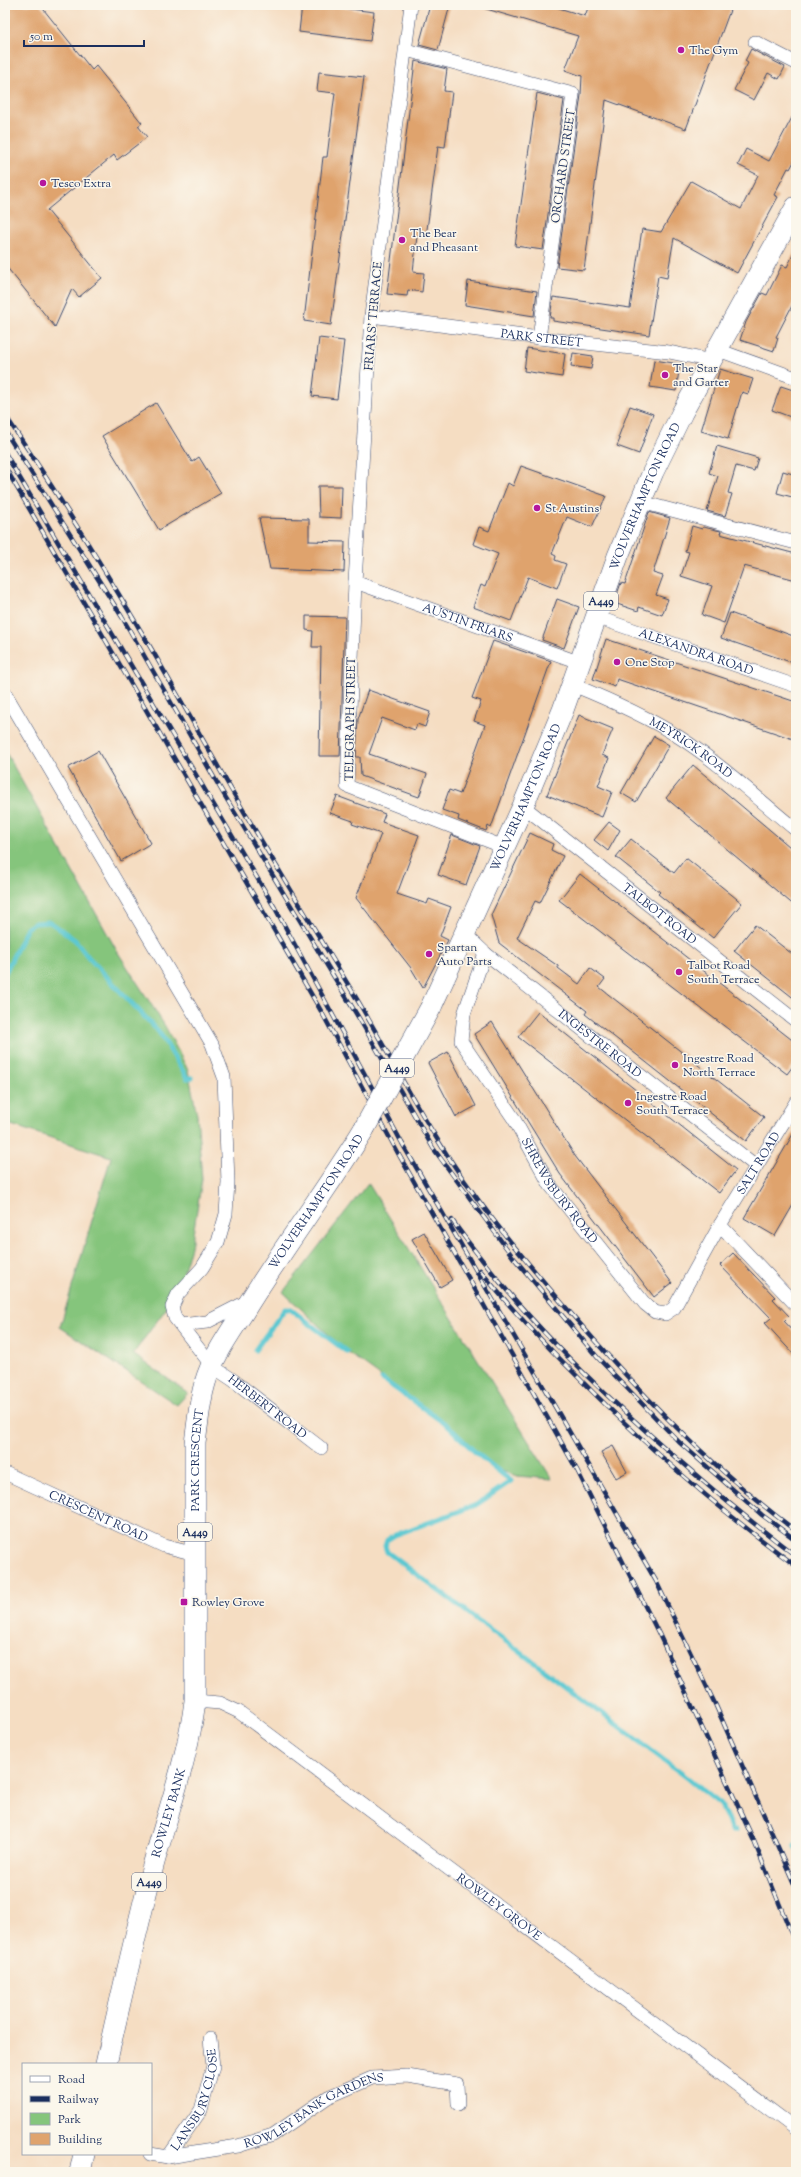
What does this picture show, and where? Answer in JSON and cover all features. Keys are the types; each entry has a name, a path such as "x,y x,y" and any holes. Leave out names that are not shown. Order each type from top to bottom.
{"highway":[{"name":"WOLVERHAMPTON ROAD","path":"212,1366 251,1299 331,1184 364,1130 430,1007 523,806 573,685 596,617 641,502 682,413 715,356 796,207"},
{"name":"PARK CRESCENT","path":"195,1701 196,1443 200,1404 205,1382 212,1366"},
{"name":"ROWLEY BANK","path":"106,2063 153,1866 188,1746 195,1701"},
{"path":"80,2172 84,2155"}],"street":[{"name":"FRIARS' TERRACE","path":"355,582 371,316 412,8"},
{"path":"755,42 796,63"},
{"name":"ORCHARD STREET","path":"406,50 573,94 539,338"},
{"name":"PARK STREET","path":"371,316 539,338 715,356 796,378"},
{"path":"641,502 796,543"},
{"name":"AUSTIN FRIARS","path":"355,582 581,663"},
{"name":"TELEGRAPH STREET","path":"355,582 347,786 504,847"},
{"name":"ALEXANDRA ROAD","path":"596,617 796,686"},
{"name":"MEYRICK ROAD","path":"573,685 633,711 680,737 796,830"},
{"name":"HERBERT ROAD","path":"5,693 212,1044 224,1077 228,1182 226,1214 218,1242 202,1268 178,1294 172,1307 175,1318 212,1366 233,1380 321,1448"},
{"name":"TALBOT ROAD","path":"523,806 796,1021"},
{"name":"INGESTRE ROAD","path":"465,934 485,952 756,1166"},
{"name":"SHREWSBURY ROAD","path":"485,952 464,1014 461,1041 514,1118 550,1185 645,1304 655,1312 665,1314 674,1308 720,1225"},
{"name":"SALT ROAD","path":"720,1225 796,1102"},
{"path":"720,1225 796,1305"},
{"path":"181,1325 207,1322 251,1299"},
{"name":"CRESCENT ROAD","path":"5,1473 164,1546 195,1554"},
{"name":"ROWLEY GROVE","path":"195,1701 220,1703 239,1712 796,2129"},
{"name":"LANSBURY CLOSE","path":"168,2157 201,2110 213,2066 210,2039"},
{"name":"ROWLEY BANK GARDENS","path":"152,2154 168,2157 238,2146 273,2135 328,2097 372,2078 407,2076 457,2084 458,2104"}],"green space":[{"path":"5,751 117,951 165,1026 188,1070 197,1115 202,1179 191,1247 176,1295 133,1354 188,1393 177,1405 60,1327 111,1157 5,1123"},
{"path":"368,1183 552,1479 517,1476 499,1470 475,1452 447,1424 347,1352 283,1292"}],"building":[{"name":"Tesco Extra","path":"5,5 40,5 92,70 96,66 142,123 138,126 147,137 117,160 114,155 47,210 102,278 79,297 72,289 55,327 5,265"},
{"path":"302,5 319,5 374,12 370,41 299,32"},
{"path":"430,5 450,5 438,50 419,45"},
{"path":"484,5 549,5 585,16 589,5 732,5 686,129 606,100 584,270 557,267 581,95 582,76 565,70 578,36 483,8"},
{"path":"751,49 785,67 779,79 768,73 754,100 734,90 748,63 745,61"},
{"path":"415,61 447,69 444,91 452,92 445,147 438,146 426,237 417,236 413,272 424,273 422,292 408,290 407,296 387,294"},
{"path":"319,72 364,77 331,325 304,321 323,157 327,157 335,93 317,91"},
{"path":"537,93 564,100 543,250 515,246"},
{"path":"796,110 796,158 790,169 788,168 774,195 778,197 737,273 674,238 667,278 658,276 649,335 553,321 553,318 550,318 553,297 630,308 642,229 661,232 691,181 741,209 758,175 738,165 746,149 769,161"},
{"path":"796,249 796,298 776,337 778,338 774,351 740,340 746,322 762,293 767,295 782,265 787,267"},
{"path":"468,281 537,291 534,316 465,305"},
{"path":"319,338 344,341 337,399 312,396"},
{"path":"527,348 565,354 562,377 524,371"},
{"path":"573,353 593,356 591,369 571,366"},
{"name":"The Star and Garter","path":"654,360 680,364 676,391 650,387"},
{"path":"720,369 753,379 748,394 742,392 728,439 701,431"},
{"path":"781,386 796,391 796,419 772,410"},
{"path":"156,403 192,462 199,457 221,493 159,530 102,436"},
{"path":"630,406 653,414 639,454 617,446 620,439 618,438"},
{"path":"717,446 758,458 754,471 736,466 728,493 732,494 725,516 707,511 718,476 709,473"},
{"path":"521,466 606,496 592,527 567,517 552,554 556,556 555,560 566,564 557,588 528,577 511,621 473,607 481,585 485,587 498,554 473,544 479,527 489,531 508,483 513,486"},
{"path":"783,471 796,475 796,498 777,493"},
{"path":"318,486 342,486 341,518 319,517"},
{"path":"649,512 670,518 653,573 663,576 656,595 668,599 662,615 639,607 638,611 614,603 621,583 625,584"},
{"path":"259,518 309,519 309,541 345,542 344,572 270,569"},
{"path":"692,526 702,529 703,527 721,531 720,534 796,554 796,580 744,566 724,623 702,615 712,586 681,576 689,552 685,551"},
{"path":"557,599 579,607 564,648 542,640"},
{"path":"730,613 796,637 796,664 721,638"},
{"path":"306,616 345,617 340,756 319,756 321,647 312,647 313,631 306,630"},
{"path":"606,639 796,702 796,740 617,679 615,687 593,679"},
{"path":"493,641 551,661 491,828 488,826 486,831 458,820 459,816 442,810 449,790 460,794 485,725 474,721 481,701 472,698"},
{"path":"368,690 430,712 425,727 417,724 415,730 382,718 369,754 427,774 419,797 361,776 360,757 356,757 358,719"},
{"path":"579,715 613,729 602,755 609,758 598,786 612,792 602,817 547,795"},
{"path":"654,736 669,745 636,802 621,793"},
{"path":"98,751 151,843 121,861 68,768"},
{"path":"693,765 796,852 796,907 666,798"},
{"path":"337,796 385,814 382,822 419,835 397,894 427,904 429,899 451,907 440,936 448,940 423,988 411,968 356,898 381,834 352,824 353,821 330,813"},
{"path":"609,822 620,830 608,851 594,840"},
{"path":"530,833 553,844 551,850 563,856 540,903 535,901 517,938 558,966 558,968 579,984 590,968 605,979 599,987 764,1117 746,1141 585,1014 587,1011 499,943 491,915"},
{"path":"452,835 480,846 466,885 438,875"},
{"path":"631,839 674,873 686,858 742,903 713,938 658,894 660,892 616,857"},
{"name":"Talbot Road South Terrace","path":"580,874 796,1043 796,1062 787,1074 559,900"},
{"path":"755,925 796,957 796,1000 734,951"},
{"name":"Ingestre Road South Terrace","path":"538,1012 736,1170 719,1193 518,1037"},
{"path":"492,1022 575,1156 672,1283 654,1297 560,1174 474,1034"},
{"path":"448,1052 476,1106 456,1117 428,1063"},
{"path":"796,1129 796,1200 775,1236 744,1218"},
{"path":"424,1232 452,1280 440,1287 412,1239"},
{"path":"733,1253 775,1297 773,1299 789,1316 784,1321 796,1334 796,1357 765,1323 771,1318 720,1265"},
{"path":"613,1446 627,1472 616,1478 601,1452"}],"waterway":[{"path":"5,973 27,928 35,923 50,922 75,940 89,958 159,1032 187,1078 192,1078"},
{"path":"255,1350 285,1309 290,1309 347,1352"},
{"path":"382,1379 447,1425 475,1452 511,1481 476,1505 395,1535 387,1540 385,1546 387,1552 689,1779 721,1805 732,1830 736,1830"}],"railway":[{"path":"5,415 94,553 159,662 241,806 365,1013 424,1117 464,1180 497,1225 532,1268 594,1340 648,1398 676,1427 734,1481 796,1531"},
{"path":"5,431 122,617 223,793 360,1020 433,1148 513,1257 598,1358 679,1442 762,1515 796,1540"},
{"path":"5,453 275,908 402,1143 656,1581 716,1706 796,1888"},
{"path":"5,467 321,1011 399,1155 577,1470 659,1634 754,1841 796,1945"},
{"path":"452,1220 505,1289 543,1332 584,1373 625,1412 702,1480 796,1556"},
{"path":"480,1270 536,1334 625,1423 708,1497 796,1566"}],"place":[{"name":"The Gym","path":"681,50"},
{"name":"Tesco Extra","path":"43,183"},
{"name":"The Bear and Pheasant","path":"402,240"},
{"name":"The Star and Garter","path":"665,375"},
{"name":"St Austins","path":"537,508"},
{"name":"One Stop","path":"617,662"},
{"name":"Spartan Auto Parts","path":"429,954"},
{"name":"Talbot Road South Terrace","path":"679,972"},
{"name":"Ingestre Road North Terrace","path":"675,1065"},
{"name":"Ingestre Road South Terrace","path":"628,1103"},
{"name":"Rowley Grove","path":"184,1602"}]}
